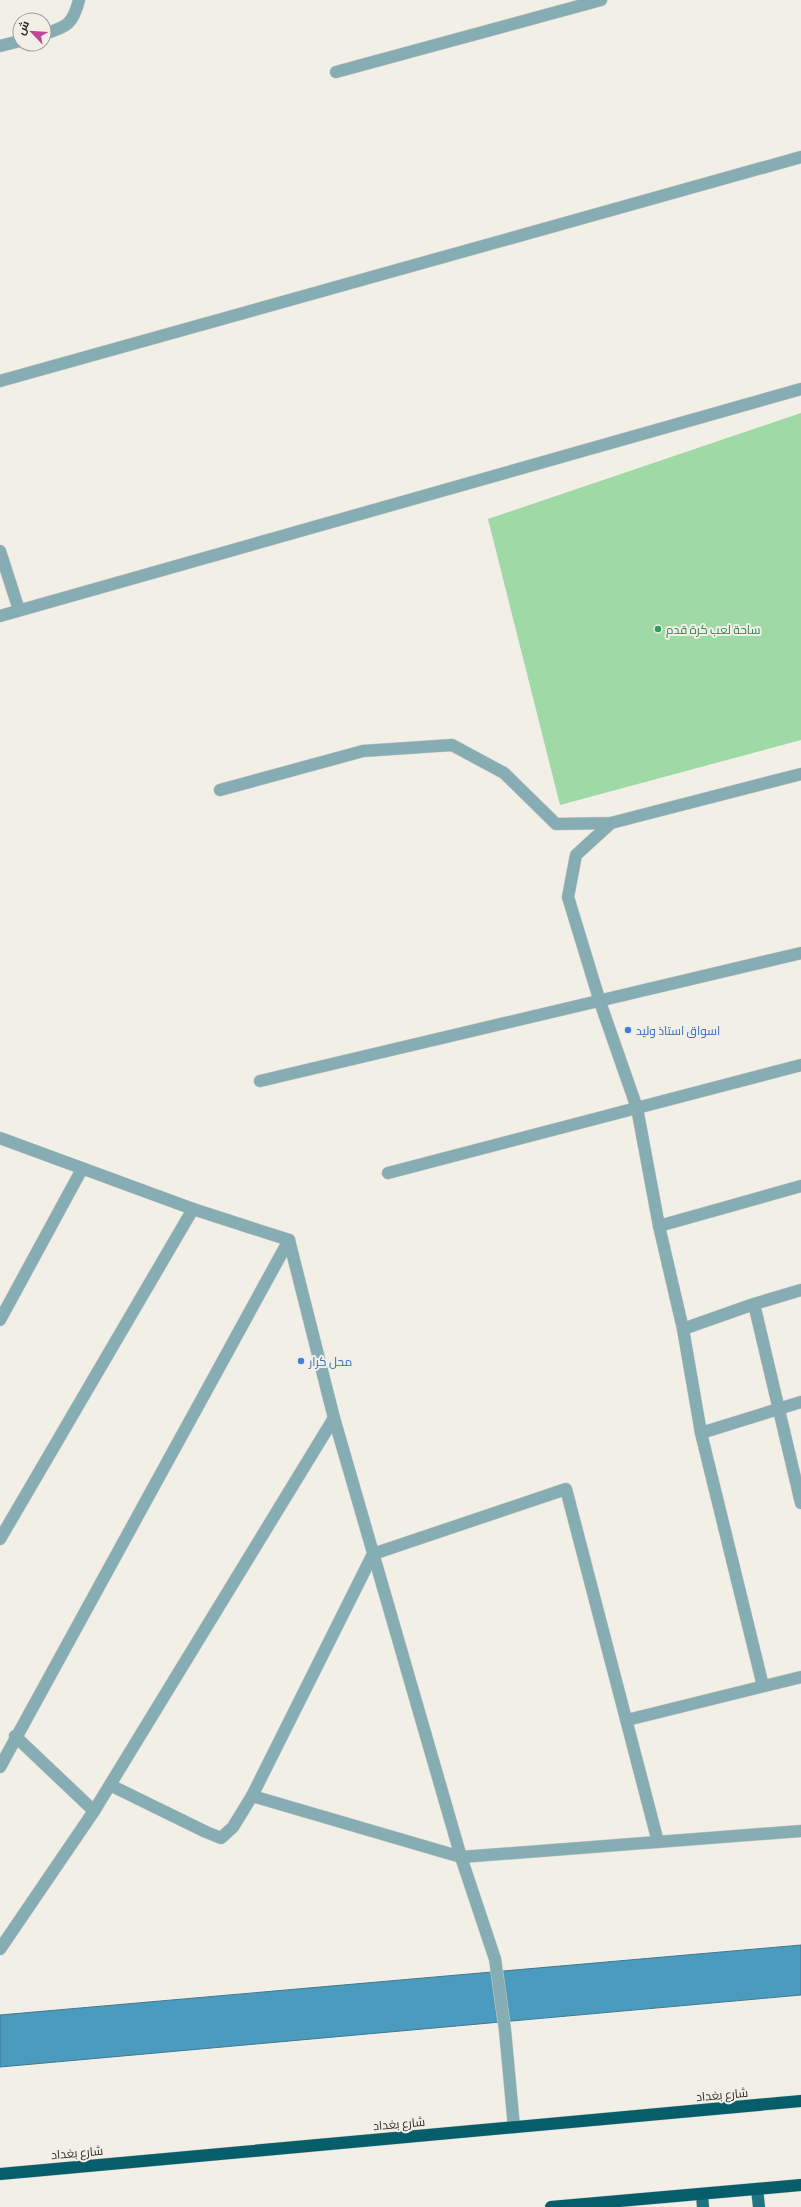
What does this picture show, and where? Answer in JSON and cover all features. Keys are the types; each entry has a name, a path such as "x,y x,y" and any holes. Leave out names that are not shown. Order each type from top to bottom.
{"highway":[{"name":"شارع بغداد","path":"0,2174 801,2101"},
{"path":"552,2207 801,2185"}],"main road":[{"path":"757,2189 759,2207"},
{"path":"702,2194 703,2207"}],"street":[{"path":"52,32 65,28 75,15 79,0"},
{"path":"336,72 601,0"},
{"path":"0,46 12,43"},
{"path":"0,381 801,157"},
{"path":"0,616 801,389"},
{"path":"0,551 19,610"},
{"path":"220,790 362,751 452,745 504,773 556,824 611,823 801,774"},
{"path":"611,823 576,855 568,898 600,1002 636,1108 659,1226 683,1329 701,1433 763,1686"},
{"path":"260,1081 600,1002 801,953"},
{"path":"388,1173 801,1065"},
{"path":"0,1138 193,1209 288,1240"},
{"path":"0,1320 82,1169"},
{"path":"659,1226 801,1186"},
{"path":"0,1539 193,1209"},
{"path":"288,1240 334,1418 373,1554 461,1857 495,1959 505,2030 514,2127"},
{"path":"0,1767 288,1240"},
{"path":"683,1329 754,1304 801,1290"},
{"path":"754,1304 801,1503"},
{"path":"701,1433 801,1402"},
{"path":"0,1949 94,1811 334,1418"},
{"path":"110,1785 221,1838 233,1827 252,1796 373,1554 566,1489 658,1842"},
{"path":"627,1720 801,1677"},
{"path":"16,1736 94,1811"},
{"path":"252,1796 461,1857 801,1831"}],"green space":[{"name":"ساحة لعب كرة قدم","path":"801,413 801,740 560,805 488,519"}],"water":[{"path":"801,1945 801,1995 0,2067 0,2015"}],"place":[{"name":"ساحة لعب كرة قدم","path":"658,629"},
{"name":"اسواق استاذ وليد","path":"628,1030"},
{"name":"محل كرار","path":"301,1361"}]}
